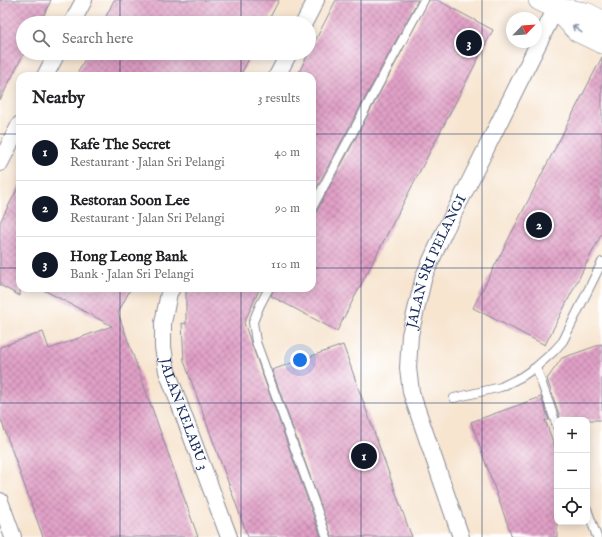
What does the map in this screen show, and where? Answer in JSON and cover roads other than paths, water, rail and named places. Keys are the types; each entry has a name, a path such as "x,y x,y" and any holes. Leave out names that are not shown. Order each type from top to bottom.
{"street":[{"path":"76,16 84,0"},
{"path":"308,16 316,0"},
{"path":"552,3 586,13 602,21"},
{"path":"552,3 577,31 602,43"},
{"name":"JALAN SRI PELANGI","path":"461,537 410,392 408,368 410,335 424,276 552,3"},
{"path":"47,72 53,60"},
{"path":"279,72 285,60"},
{"path":"0,163 16,132"},
{"name":"JALAN KELABU 3","path":"170,292 163,323 163,347 167,371 229,537"},
{"path":"0,501 13,537"}],"lane":[{"path":"316,201 424,0"},
{"path":"454,398 501,387 521,378 554,351 563,341 602,262"},
{"path":"267,292 253,322 256,342 327,537"},
{"path":"536,367 554,418"},
{"path":"590,517 597,537"}],"place":[{"name":"Hong Leong Bank","path":"469,43"},
{"name":"Restoran Soon Lee","path":"539,225"},
{"name":"Kafe The Secret","path":"364,456"}]}
